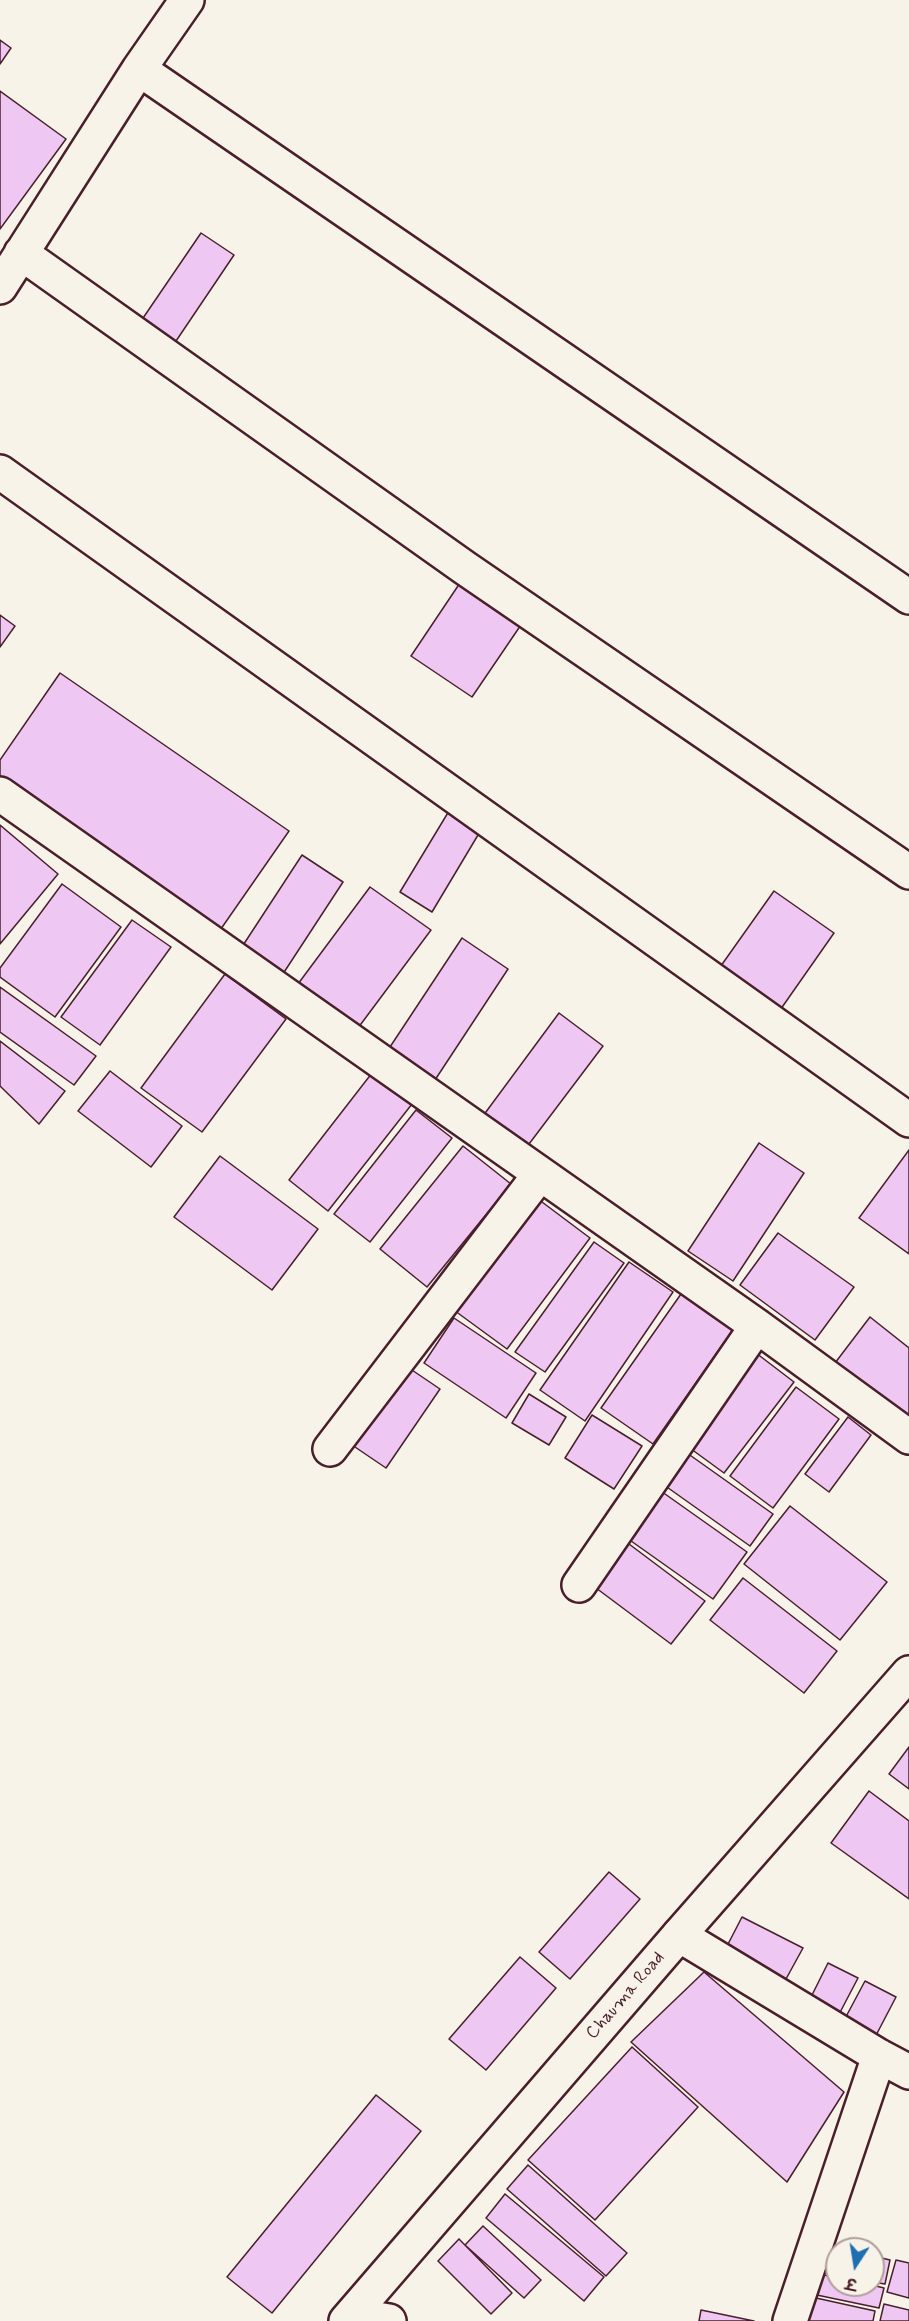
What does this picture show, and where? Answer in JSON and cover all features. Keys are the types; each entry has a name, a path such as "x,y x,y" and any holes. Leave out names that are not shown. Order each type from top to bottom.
{"street":[{"path":"0,287 139,69 187,0"},
{"path":"139,69 909,597"},
{"path":"21,253 465,568 909,872"},
{"path":"0,472 909,1120"},
{"path":"0,794 757,1326 909,1437"},
{"path":"330,1449 540,1174"},
{"path":"579,1585 757,1326"},
{"name":"Chauma Road","path":"349,2318 679,1935 909,1673"},
{"path":"679,1935 909,2072"},
{"path":"790,2321 879,2056"},
{"path":"349,2318 389,2321"}],"building":[{"path":"0,40 11,48 0,64"},
{"path":"0,91 66,139 0,229"},
{"path":"201,233 234,255 174,344 141,321"},
{"path":"466,574 527,616 472,697 411,656"},
{"path":"0,615 15,626 0,647"},
{"path":"60,673 289,831 216,936 0,788 0,760"},
{"path":"449,811 481,830 432,912 400,892"},
{"path":"0,825 58,874 0,944"},
{"path":"302,855 343,882 277,983 236,956"},
{"path":"62,884 121,927 55,1017 0,977 0,968"},
{"path":"370,887 431,930 355,1032 295,988"},
{"path":"774,891 834,933 778,1013 718,970"},
{"path":"132,920 171,947 100,1045 61,1017"},
{"path":"462,938 508,969 433,1083 386,1053"},
{"path":"225,974 286,1019 202,1132 141,1088"},
{"path":"0,987 96,1056 74,1085 0,1032"},
{"path":"559,1013 603,1046 523,1152 480,1120"},
{"path":"0,1041 65,1091 39,1124 0,1086"},
{"path":"110,1071 182,1126 151,1167 78,1111"},
{"path":"372,1073 412,1104 328,1211 289,1180"},
{"path":"416,1110 452,1138 370,1242 334,1214"},
{"path":"759,1143 804,1173 733,1281 688,1251"},
{"path":"463,1146 511,1184 427,1287 380,1249"},
{"path":"909,1150 909,1254 859,1218"},
{"path":"220,1156 318,1229 272,1290 174,1217"},
{"path":"534,1196 590,1238 507,1349 451,1308"},
{"path":"778,1233 854,1287 815,1340 740,1285"},
{"path":"594,1242 624,1263 545,1372 515,1352"},
{"path":"629,1262 673,1292 585,1421 540,1390"},
{"path":"681,1294 733,1330 653,1444 601,1408"},
{"path":"870,1317 909,1348 909,1421 835,1363"},
{"path":"454,1318 536,1373 506,1418 424,1363"},
{"path":"756,1353 794,1382 724,1473 687,1446"},
{"path":"406,1366 440,1389 386,1468 352,1445"},
{"path":"796,1387 839,1419 773,1508 730,1476"},
{"path":"529,1394 566,1417 549,1445 512,1423"},
{"path":"592,1415 642,1446 614,1489 565,1458"},
{"path":"848,1417 871,1435 829,1492 805,1474"},
{"path":"687,1453 773,1514 750,1546 664,1485"},
{"path":"658,1489 747,1552 713,1599 624,1536"},
{"path":"790,1506 887,1582 840,1640 744,1564"},
{"path":"625,1541 705,1601 671,1644 592,1585"},
{"path":"743,1578 837,1651 804,1693 710,1620"},
{"path":"909,1747 909,1789 889,1774"},
{"path":"869,1791 909,1821 909,1899 831,1843"},
{"path":"609,1872 640,1899 570,1979 539,1952"},
{"path":"742,1917 803,1948 786,1979 726,1948"},
{"path":"520,1957 556,1988 486,2070 449,2039"},
{"path":"828,1963 858,1978 836,2020 807,2005"},
{"path":"704,1972 844,2092 787,2182 631,2042"},
{"path":"865,1981 896,1997 872,2043 841,2026"},
{"path":"632,2047 698,2107 595,2220 528,2160"},
{"path":"376,2095 421,2131 272,2313 227,2277"},
{"path":"528,2165 627,2253 606,2276 507,2189"},
{"path":"505,2194 604,2277 584,2301 486,2218"},
{"path":"483,2226 541,2280 524,2298 465,2245"},
{"path":"459,2239 512,2293 491,2314 438,2261"},
{"path":"819,2244 825,2245 825,2272 813,2269"},
{"path":"885,2259 890,2260 885,2284"},
{"path":"896,2260 909,2263 909,2298 887,2292"},
{"path":"816,2273 825,2275 825,2297 812,2294"},
{"path":"807,2296 875,2311 873,2321 802,2321"},
{"path":"826,2297 882,2297 879,2308"},
{"path":"884,2304 909,2310 909,2321 880,2321"},
{"path":"701,2310 754,2321 699,2321"}]}
